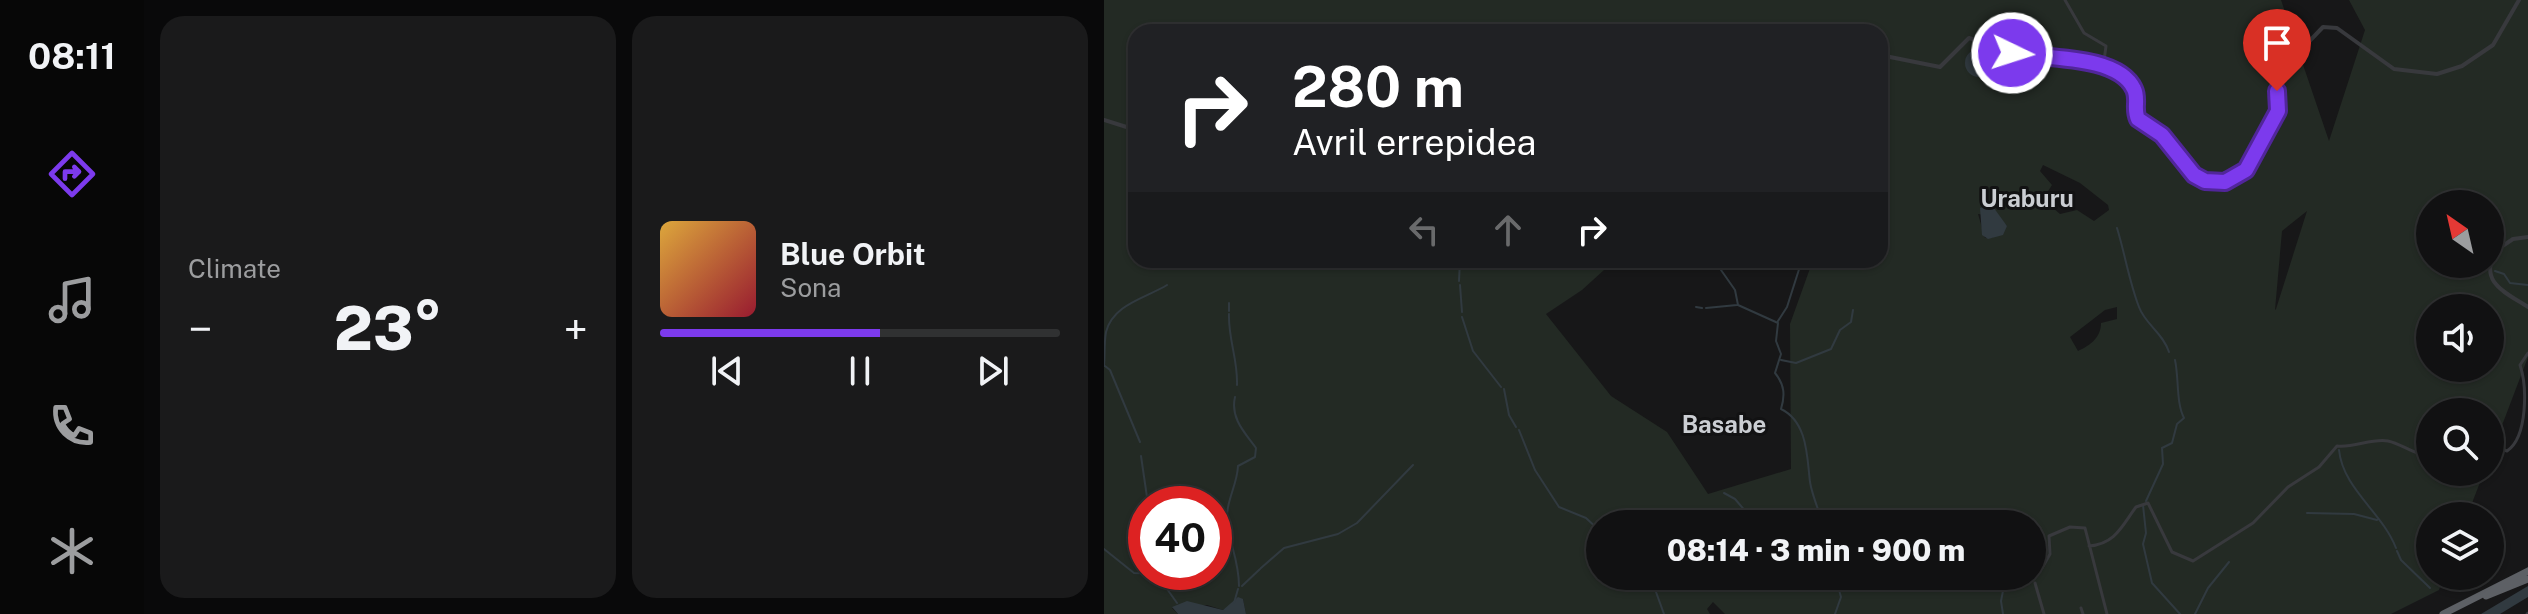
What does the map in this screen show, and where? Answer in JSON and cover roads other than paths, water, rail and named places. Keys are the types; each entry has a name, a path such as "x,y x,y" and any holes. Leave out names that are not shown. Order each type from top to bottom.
{"highway":[{"path":"2443,614 2528,574"},
{"path":"2449,614 2528,574"}],"street":[{"path":"2065,0 2083,32 2106,46 2103,68"},
{"path":"1888,57 1940,67 1969,38 2012,53 2078,58 2132,85 2136,117 2162,135 2188,170 2205,181 2225,182 2246,170 2278,111 2273,66 2299,52 2323,27 2337,28 2394,69 2437,74 2462,66 2493,45 2519,0"},
{"path":"1104,120 1128,128"},
{"path":"2528,237 2514,239 2495,250 2490,274 2494,285 2528,307"},
{"path":"2504,450 2507,451 2519,440 2521,408 2527,390 2520,365 2528,353"},
{"path":"2089,546 2105,543 2128,524 2136,507 2148,503 2172,552 2193,561 2253,523 2288,487 2319,467 2337,446 2349,448 2385,440 2416,453"},
{"path":"2046,560 2049,536 2070,527 2085,528 2105,614"},
{"path":"2037,590 2044,614"},
{"path":"2081,608 2083,614"}],"waterway":[{"path":"2117,228 2139,307 2169,352"},
{"path":"1459,281 1460,268"},
{"path":"1720,268 1735,290 1738,305 1778,323 1776,341 1781,354 1775,373 1783,391 1781,409 1790,415 1801,431 1818,510"},
{"path":"1778,321 1787,307 1799,268"},
{"path":"2504,274 2510,283 2528,285"},
{"path":"1104,366 1106,332 1110,322 1123,308 1167,285"},
{"path":"1460,285 1462,312"},
{"path":"1229,303 1229,311"},
{"path":"1706,308 1737,305"},
{"path":"1696,307 1702,308"},
{"path":"1781,360 1796,363 1831,349 1840,330 1851,322 1853,310"},
{"path":"1229,314 1237,385"},
{"path":"1462,317 1473,351 1501,387"},
{"path":"2146,501 2163,464 2162,448 2172,443 2177,424 2184,418 2175,360"},
{"path":"1105,366 1110,370 1140,442"},
{"path":"1504,389 1509,415 1516,427"},
{"path":"1235,397 1237,418 1256,448 1255,457 1238,466 1227,512 1239,586"},
{"path":"1519,430 1535,470 1559,507 1586,518"},
{"path":"2339,450 2348,477 2382,523 2396,548"},
{"path":"1141,456 1145,486"},
{"path":"1261,568 1284,548 1338,534 1357,523 1413,465"},
{"path":"1724,493 1735,499 1744,510"},
{"path":"2143,505 2146,533 2143,544 2152,583 2180,614"},
{"path":"2307,513 2354,514 2377,520"},
{"path":"1104,549 1128,568"},
{"path":"2397,551 2401,560 2416,574"},
{"path":"2195,614 2208,588 2229,562"},
{"path":"1242,586 1260,569"},
{"path":"1234,603 1238,589"},
{"path":"1168,590 1177,603"},
{"path":"1655,590 1664,614"},
{"path":"1835,614 1841,597 1839,590"},
{"path":"2003,590 2003,614"}],"district":[{"name":"Uraburu","path":"2027,199"},
{"name":"Basabe","path":"1724,425"}]}
